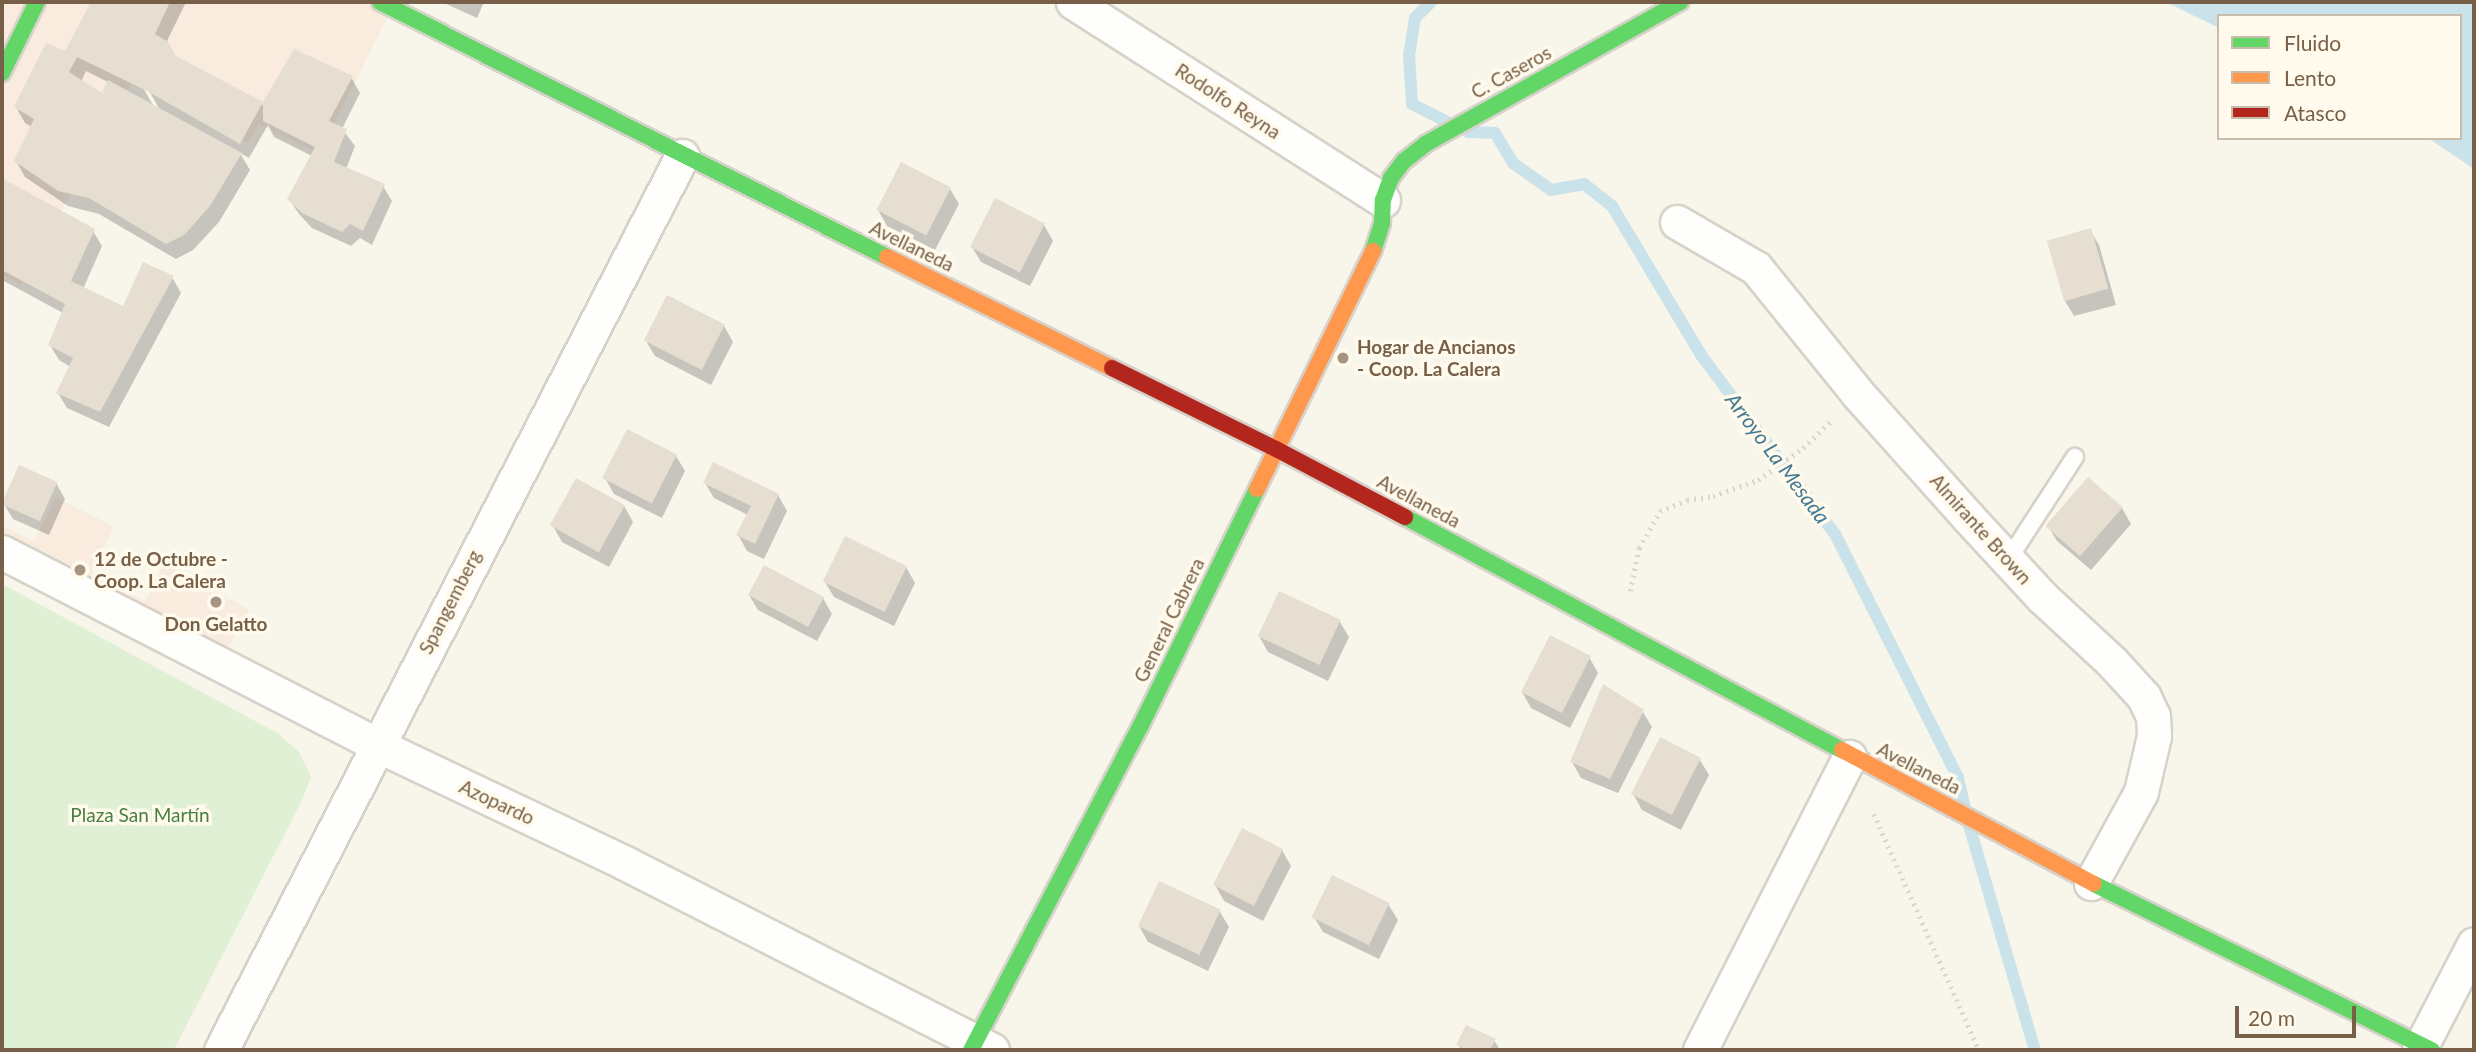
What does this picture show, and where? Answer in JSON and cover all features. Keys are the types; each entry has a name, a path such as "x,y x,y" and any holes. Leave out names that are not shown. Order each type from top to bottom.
{"street":[{"path":"2,73 37,2"},
{"name":"Avellaneda","path":"380,2 682,156 1276,449 1849,757 1933,797 2091,883 2424,1048"},
{"name":"Rodolfo Reyna","path":"1073,2 1383,200"},
{"name":"C. Caseros","path":"1383,200 1398,170 1427,143 1680,2"},
{"name":"Spangemberg","path":"221,1050 682,156"},
{"name":"General Cabrera","path":"979,1048 1375,248 1382,223 1383,200"},
{"name":"Almirante Brown","path":"1677,222 1756,268 1858,394 2008,560 2144,697 2153,716 2154,736 2141,792 2091,883"},
{"name":"Azopardo","path":"2,552 377,745 625,863 979,1048"},
{"path":"1700,1050 1849,757"},
{"path":"2424,1048 2474,944"}],"lane":[{"path":"2008,560 2075,457"}],"path":[{"path":"1622,633 1639,548 1660,511 1687,500 1713,496 1758,480 1803,448"},
{"path":"1849,757 1979,1050"}],"shaded area":[{"path":"2,2 395,2 319,154 259,124 248,143 134,78 21,285 2,274"},
{"path":"56,497 114,527 92,572 145,601 164,564 249,609 214,676 2,565 2,525 34,541"}],"green space":[{"name":"Plaza San Martín","path":"2,584 279,734 300,753 311,777 302,800 174,1050 2,1050"}],"water":[{"path":"2166,2 2474,2 2474,169 2431,140 2462,140 2462,14 2217,14 2217,27"}],"building":[{"path":"91,2 170,2 155,34 168,42 176,56 263,102 240,144 147,91 77,57 69,72 102,93 108,80 242,153 210,206 184,235 166,244 89,198 58,191 14,161 34,119 14,107 46,43 65,51"},
{"path":"294,49 353,76 329,121 347,129 334,162 385,184 363,231 350,224 342,232 302,213 287,199 315,147 263,121 263,102"},
{"path":"901,162 951,187 926,236 876,210"},
{"path":"2,178 95,229 71,281 123,306 143,262 174,276 100,412 56,393 73,358 48,345 65,304 2,270"},
{"path":"995,198 1045,223 1020,272 970,247"},
{"path":"2091,228 2108,289 2064,301 2047,241"},
{"path":"667,295 725,325 702,370 644,340"},
{"path":"627,429 677,454 652,503 602,478"},
{"path":"713,462 779,494 755,544 736,535 751,506 703,483"},
{"path":"19,465 57,482 40,521 2,505"},
{"path":"2088,477 2123,507 2080,556 2045,526"},
{"path":"576,478 625,505 599,552 550,525"},
{"path":"845,536 907,566 885,612 823,582"},
{"path":"764,565 824,597 808,627 748,595"},
{"path":"1279,591 1341,620 1319,665 1258,636"},
{"path":"1550,635 1591,656 1562,713 1521,692"},
{"path":"1603,684 1644,710 1610,779 1570,762"},
{"path":"1660,737 1701,758 1672,815 1631,794"},
{"path":"1242,828 1283,849 1254,906 1213,885"},
{"path":"1332,875 1390,903 1369,945 1311,917"},
{"path":"1159,881 1221,910 1199,955 1138,926"},
{"path":"1466,1025 1496,1039 1490,1050 1467,1050 1456,1045"}],"waterway":[{"name":"Arroyo La Mesada","path":"1431,2 1415,18 1409,55 1412,104 1449,123"},
{"name":"Arroyo La Mesada","path":"1468,132 1495,133 1513,163 1551,190 1584,184 1612,206 1701,355 1835,534 1958,778 1965,808"},
{"name":"Arroyo La Mesada","path":"1969,825 2035,1050"}],"traffic: fast":[{"path":"2,73 37,2"},
{"path":"380,2 887,257"},
{"path":"1373,251 1382,223 1383,200 1391,178 1404,161 1427,143 1680,2"},
{"path":"971,1050 1140,727 1257,489"},
{"path":"1405,517 1842,750"},
{"path":"2094,884 2432,1050"}],"traffic: slow":[{"path":"1257,489 1373,251"},
{"path":"887,257 1112,368"},
{"path":"1842,750 2094,884"}],"traffic: jam":[{"path":"1112,368 1276,449 1405,517"}],"place":[{"name":"Hogar de Ancianos - Coop. La Calera","path":"1343,358"},
{"name":"12 de Octubre - Coop. La Calera","path":"80,570"},
{"name":"Don Gelatto","path":"216,602"}]}
